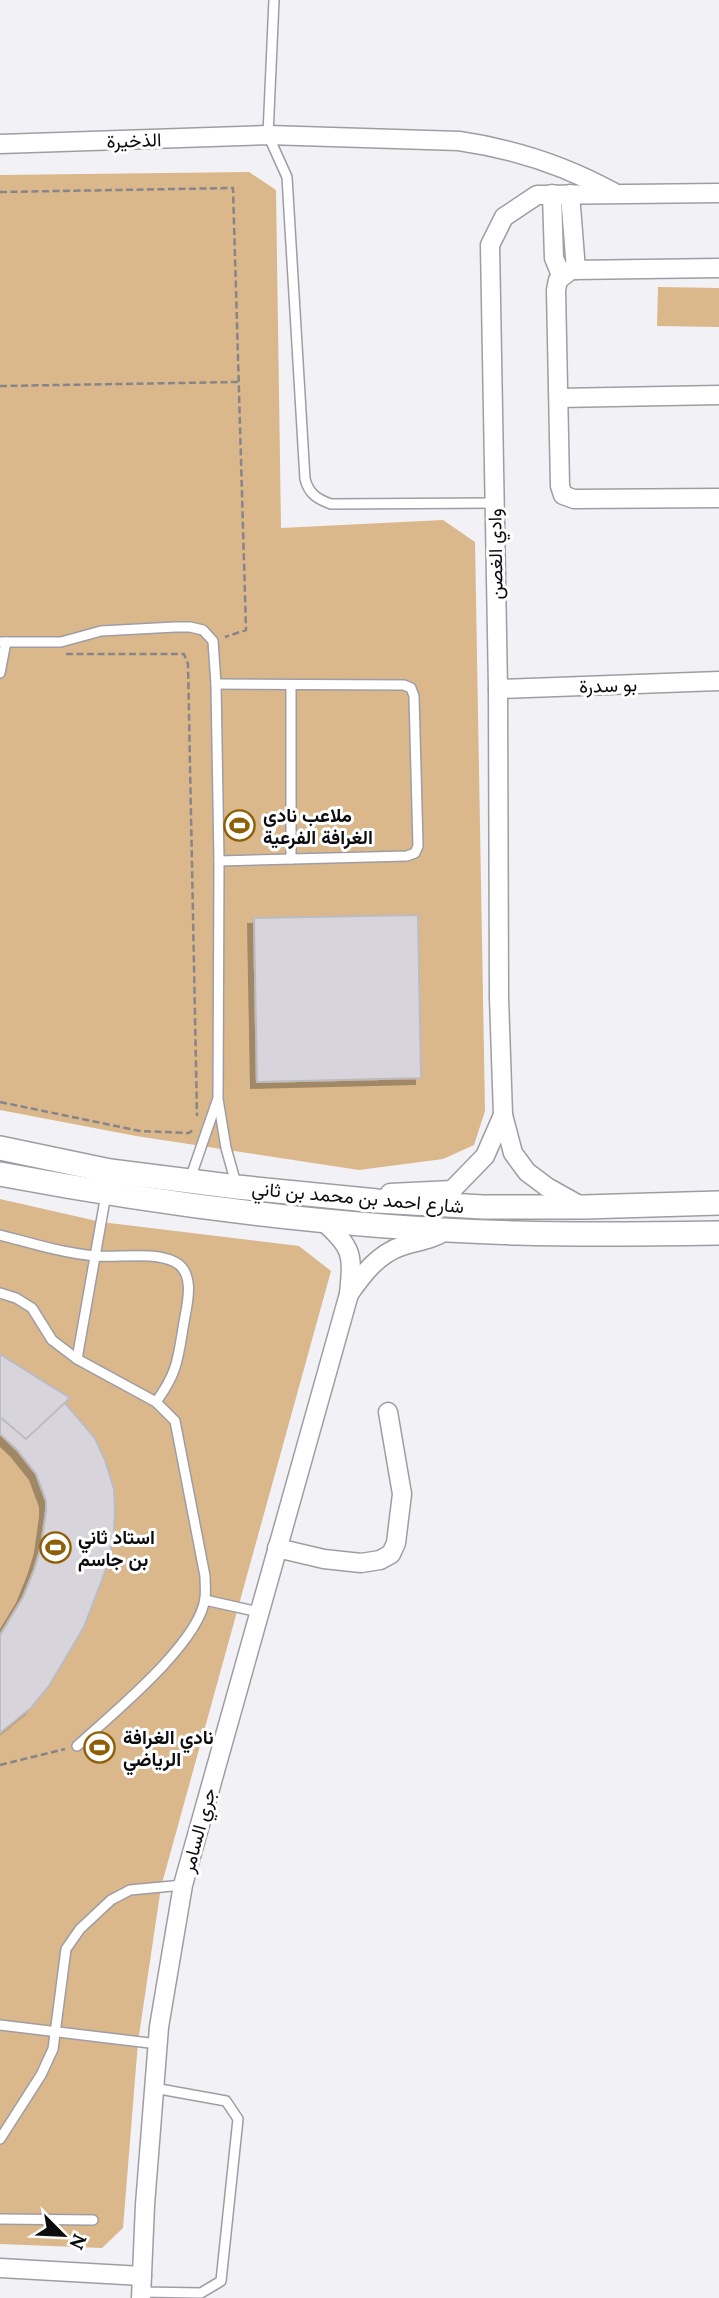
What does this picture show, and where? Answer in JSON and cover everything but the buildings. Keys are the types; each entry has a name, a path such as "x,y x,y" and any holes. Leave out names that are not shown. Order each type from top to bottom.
{"street":[{"name":"الذخيرة","path":"0,144 268,135 429,138 488,145 541,159 580,174 617,193"},
{"name":"وادي الغصن","path":"584,1208 527,1172 513,1153 503,1115 499,998 498,689 490,245 504,217 537,195 719,193"},
{"path":"552,194 554,258 569,273 719,268"},
{"path":"570,194 569,273 556,290 560,486 566,497 574,499 719,498"},
{"path":"559,398 719,395"},
{"name":"بو سدرة","path":"498,689 719,681"},
{"name":"وادي الغصن","path":"323,1196 452,1189 485,1156 503,1115"},
{"name":"شارع احمد بن محمد بن ثاني","path":"0,1148 110,1171 323,1196 448,1206 584,1208 719,1203"},
{"name":"شارع احمد بن محمد بن ثاني","path":"0,1174 223,1210 323,1220 448,1230 612,1234 719,1233"},
{"name":"جري السامر","path":"141,2289 158,2044 183,1885 349,1294 350,1253 342,1239 323,1220"},
{"name":"جري السامر","path":"349,1294 369,1268 387,1253 448,1230"},
{"path":"277,1548 324,1559 361,1563 391,1555 396,1543 402,1494 388,1412"},
{"path":"0,2269 141,2289"}],"lane":[{"path":"274,0 268,135 287,177 305,479 308,488 314,496 331,504 495,502"},
{"path":"0,673 3,642 61,642 101,631 183,627 203,630 213,641 219,860 218,1099 226,1148 237,1187"},
{"path":"216,684 404,685 411,688 414,696 418,846 415,853 407,856 219,860"},
{"path":"291,685 291,859"},
{"path":"190,1180 218,1099"},
{"path":"77,1359 106,1193"},
{"path":"0,1235 59,1251 96,1256 150,1256 176,1262 184,1271 189,1289 176,1370 156,1402"},
{"path":"0,1293 16,1298 32,1308 51,1340 77,1359 156,1402 175,1421 205,1576 205,1600 195,1624 163,1667 77,1746"},
{"path":"205,1600 259,1612"},
{"path":"0,2139 41,2075 53,2049 66,1949 80,1929 111,1900 130,1890 183,1885"},
{"path":"0,2025 158,2044"},
{"path":"141,2289 201,2293 221,2281 238,2119 226,2101 154,2088"},
{"path":"0,2219 93,2220"}],"path":[{"path":"0,192 233,188 246,630 213,641"},
{"path":"0,386 238,382"},
{"path":"0,1102 140,1131 189,1133 197,1126 188,664 184,654 59,655"},
{"path":"0,1765 77,1746"}],"shaded area":[{"name":"ملاعب نادي الغرافة الفرعية","path":"249,172 276,190 281,528 443,520 475,542 485,1111 474,1145 443,1159 359,1170 136,1136 0,1110 0,175"},
{"path":"658,287 719,288 719,327 657,326"},
{"name":"نادي الغرافة الرياضي","path":"0,1199 101,1222 299,1246 331,1271 161,1887 138,2042 123,2228 102,2248 0,2244"}],"place":[{"name":"ملاعب نادي الغرافة الفرعية","path":"240,826"},
{"name":"استاد ثاني بن جاسم","path":"55,1548"},
{"name":"نادي الغرافة الرياضي","path":"100,1748"}]}
